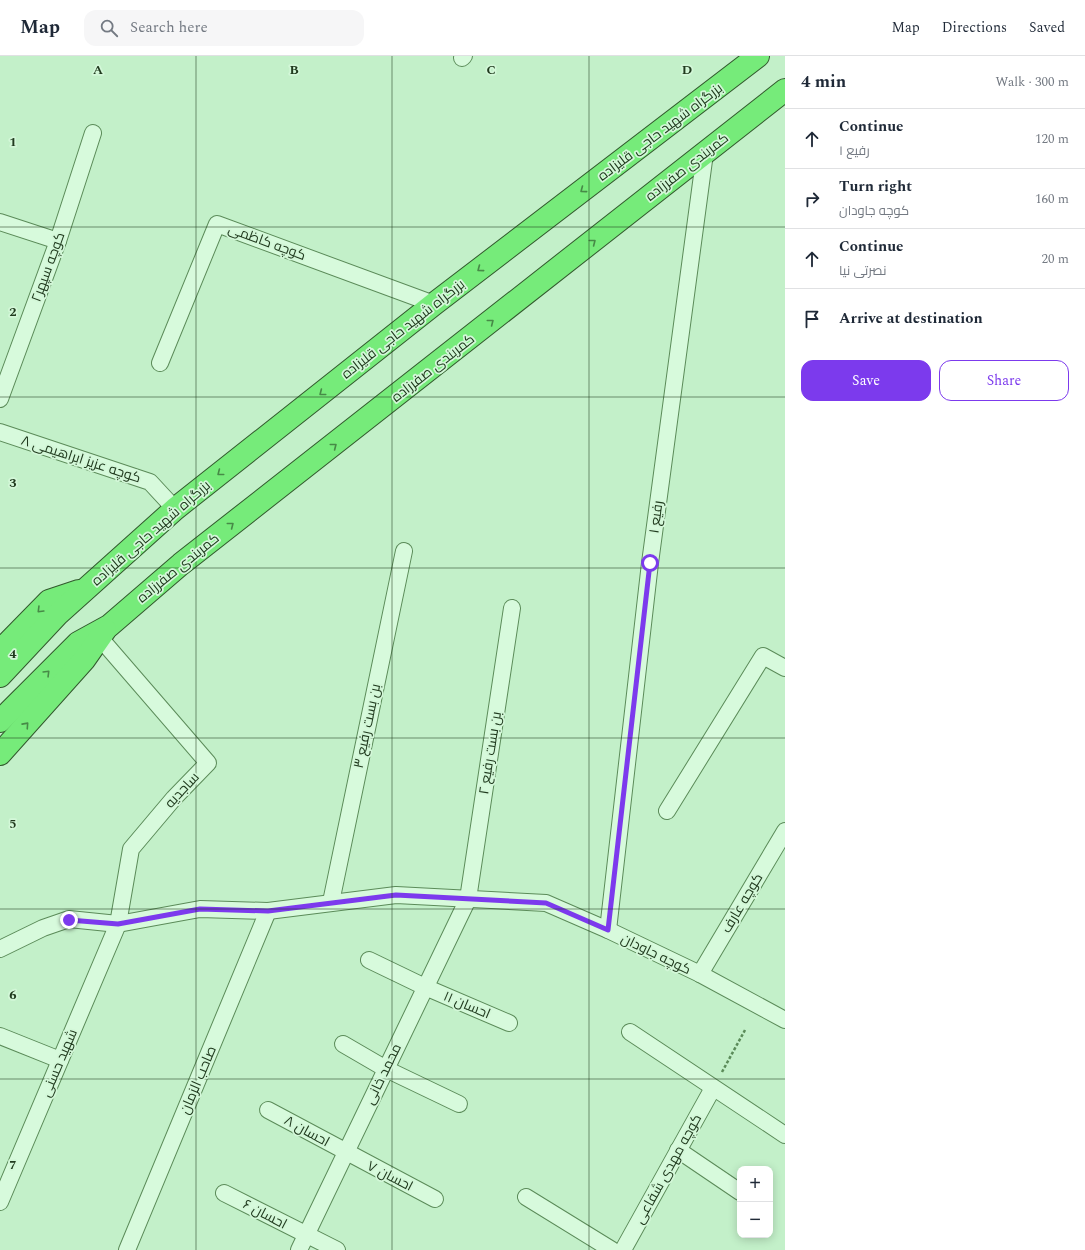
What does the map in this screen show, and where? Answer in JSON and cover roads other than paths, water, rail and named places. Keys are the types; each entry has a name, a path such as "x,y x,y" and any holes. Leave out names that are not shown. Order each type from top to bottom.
{"highway":[{"name":"بزرگراه شهید حاجی قلیزاده","path":"0,676 58,614 174,509 434,304 757,56"},
{"name":"کمربندی صفرزاده","path":"0,721 78,643 105,632 181,564 785,90"},
{"path":"0,651 49,601 87,588"},
{"path":"0,754 84,660 105,632"}],"street":[{"name":"کوچه سپهر۲","path":"0,399 58,242 93,133"},
{"name":"رفیع ۱","path":"608,930 650,563 705,153"},
{"path":"0,222 58,242"},
{"name":"کوچه کاظمی","path":"160,363 217,224 434,304"},
{"name":"۸ کوچه عزیز ابراهیمی","path":"0,432 150,482 174,509"},
{"name":"بن بست رفیع ۳","path":"331,902 404,551"},
{"name":"بن بست رفیع ۲","path":"468,899 512,608"},
{"name":"ساجدیه","path":"105,632 208,763 174,798 131,849 118,924"},
{"path":"667,811 763,656 785,668"},
{"name":"کوچه عارف","path":"700,974 785,831"},
{"name":"کوچه جاودان","path":"0,949 43,928 69,920 118,924 200,909 268,911 396,895 546,903 608,930 700,974 785,1020"},
{"name":"محمد خانی","path":"299,1250 468,899"},
{"name":"صاحب الزمان","path":"127,1250 268,911"},
{"name":"شهید حسنی","path":"0,1202 118,924"},
{"name":"احسان ۱۱","path":"369,960 425,987 509,1023"},
{"path":"630,1032 785,1135"},
{"path":"0,1036 60,1060"},
{"path":"343,1044 386,1069 459,1104"},
{"name":"کوچه مهدی شفاعی","path":"623,1250 713,1088"},
{"name":"احسان ۸","path":"268,1110 345,1153"},
{"path":"678,1150 737,1190"},
{"name":"احسان ۷","path":"345,1153 435,1199"},
{"name":"احسان ۶","path":"224,1193 336,1250"},
{"path":"526,1197 612,1250"}]}
